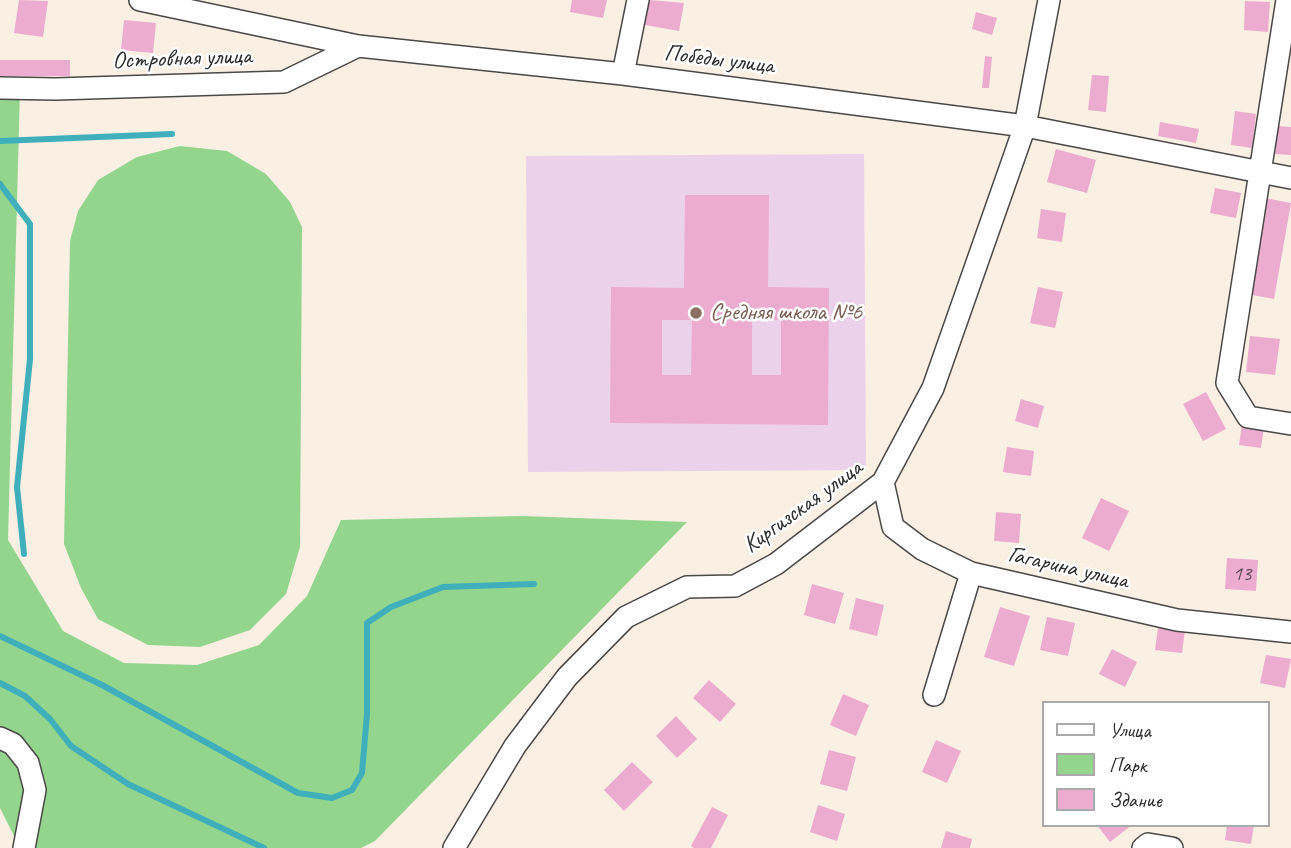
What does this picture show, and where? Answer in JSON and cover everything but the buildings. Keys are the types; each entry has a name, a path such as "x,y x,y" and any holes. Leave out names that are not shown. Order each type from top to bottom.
{"street":[{"name":"Победы улица","path":"140,0 358,46 623,74 1025,126 1291,177"},
{"path":"623,74 638,0"},
{"name":"Киргизская улица","path":"454,848 515,746 566,677 626,617 687,587 735,586 776,564 883,482 933,388 1025,126 1049,0"},
{"path":"1287,0 1258,171 1227,383 1248,417 1291,424"},
{"name":"Островная улица","path":"0,88 56,89 284,82 358,46"},
{"name":"Гагарина улица","path":"883,482 893,527 922,549 971,573 1177,620 1291,632"},
{"path":"934,695 971,573"},
{"path":"0,737 13,744 28,763 35,790 24,848"},
{"path":"1143,848 1148,844 1172,848"}],"shaded area":[{"name":"Средняя школа №6","path":"864,154 866,470 528,472 526,156"}],"green space":[{"path":"20,90 8,540 63,631 124,663 197,665 259,645 307,596 341,520 522,516 687,522 375,841 361,848 20,848 0,808 0,91"},
{"path":"180,146 227,151 266,174 290,202 302,227 300,547 286,594 250,630 200,647 148,645 98,619 81,588 64,544 70,241 78,211 98,180 137,157"}],"waterway":[{"path":"0,141 172,134"},
{"path":"0,184 30,224 30,359 17,487 24,554"},
{"path":"0,636 102,685 298,793 332,798 352,790 362,773 367,714 367,623 391,607 443,587 534,584"},
{"path":"0,683 25,696 50,719 71,746 128,784 264,848"}],"place":[{"name":"Средняя школа №6","path":"696,313"}]}
